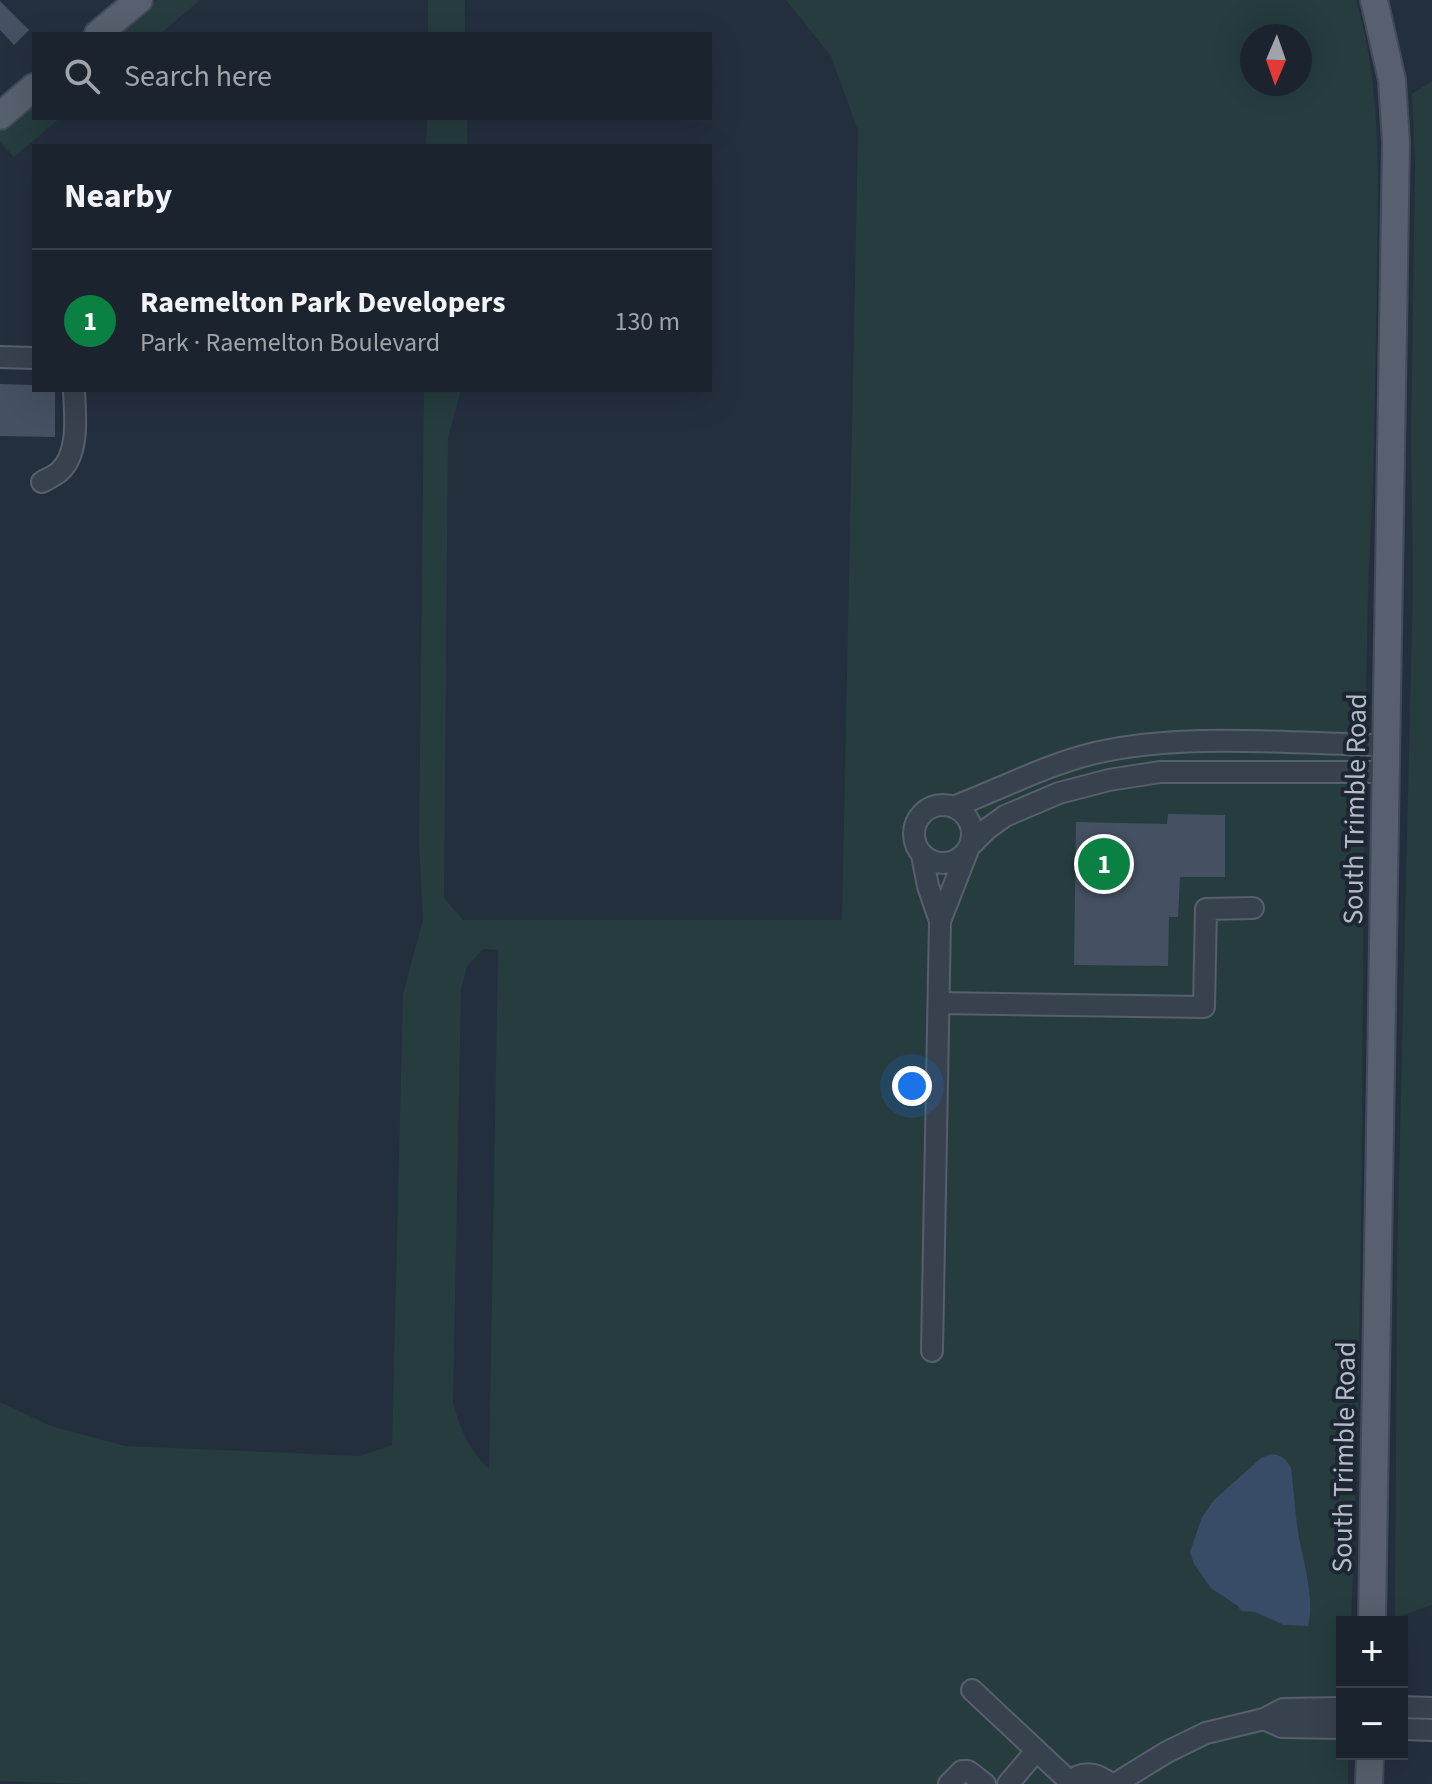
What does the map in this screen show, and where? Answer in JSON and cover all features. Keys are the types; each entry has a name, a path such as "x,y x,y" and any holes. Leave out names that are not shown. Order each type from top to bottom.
{"main road":[{"path":"100,32 139,0"},
{"name":"South Trimble Road","path":"1372,1616 1396,143 1392,80 1374,0"},
{"path":"0,116 32,89"},
{"path":"1369,1784 1370,1760"}],"street":[{"path":"0,357 32,358"},
{"path":"42,482 59,472 69,459 74,441 74,392"},
{"path":"953,807 1042,769 1095,753 1138,746 1184,742 1387,745"},
{"path":"940,921 969,847 972,833 968,820 953,807 930,808 918,819 913,833 917,849 938,863 948,863 964,854 969,847 987,829 1005,816 1036,801 1084,785 1132,775 1187,771 1387,772"},
{"path":"922,855 940,921 932,1351"},
{"path":"939,1003 1204,1007 1206,909 1253,908"},
{"path":"972,1690 1068,1783 1075,1777 1091,1774 1112,1784 1196,1738 1264,1719 1283,1709 1336,1708"},
{"path":"1408,1707 1432,1708"},
{"path":"1264,1719 1282,1727 1336,1728"},
{"path":"1408,1729 1432,1730"},
{"path":"1008,1784 1036,1751"},
{"path":"949,1784 962,1771 968,1771 985,1784"}],"green space":[{"path":"157,0 200,0 162,32 118,32"},
{"path":"428,0 465,0 465,32 428,32"},
{"path":"786,0 1356,0 1374,99 1378,200 1373,493 1368,594 1356,1493 1351,1616 1336,1616 1336,1760 1348,1760 1348,1784 89,1784 0,1781 0,1402 51,1426 125,1446 360,1456 392,1445 403,994 423,920 419,843 424,392 460,392 448,437 444,898 463,920 842,920 858,131 831,56","holes":["483,949 498,950 489,1469 466,1438 453,1402 461,990 467,966"]},
{"path":"1432,81 1432,1605 1395,1616 1397,1264 1413,582 1411,440 1415,164 1412,94"},
{"path":"32,104 32,120 58,120 14,157 0,142 0,130"},
{"path":"427,120 467,120 467,144 426,144"}],"water":[{"path":"1271,1454 1283,1458 1291,1468 1310,1594 1308,1626 1284,1625 1255,1612 1241,1611 1211,1588 1194,1564 1190,1552 1202,1517 1214,1500 1261,1458"}],"building":[{"path":"0,1 29,30 14,45 0,30"},
{"path":"0,384 32,385 32,392 55,392 55,437 0,436"},
{"path":"1168,814 1225,815 1225,877 1180,877 1178,917 1169,917 1168,966 1074,965 1076,822 1167,824"}],"place":[{"name":"Raemelton Park Developers","path":"1104,864"}]}
